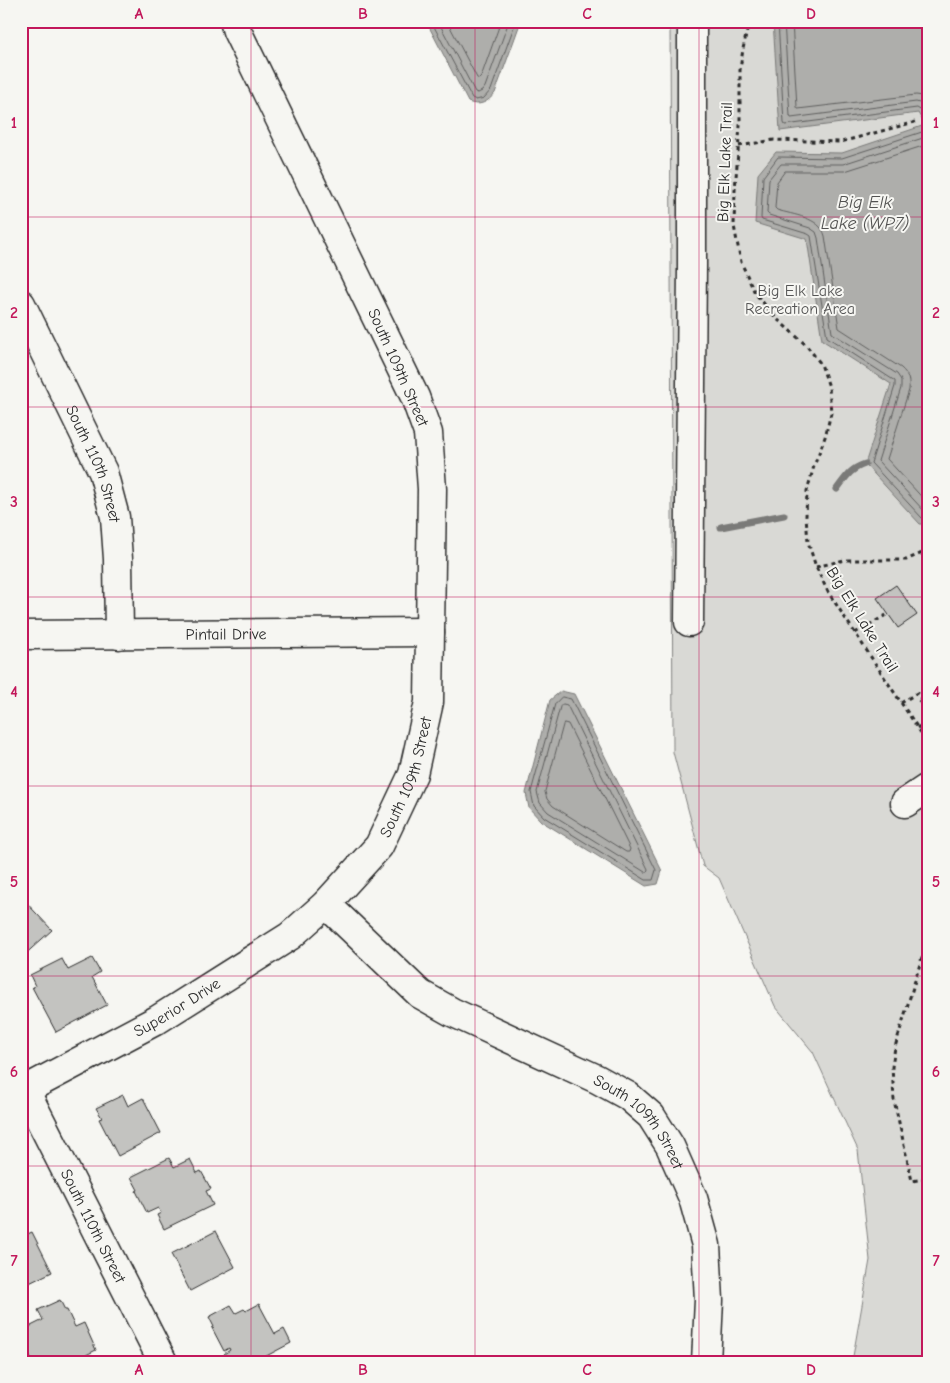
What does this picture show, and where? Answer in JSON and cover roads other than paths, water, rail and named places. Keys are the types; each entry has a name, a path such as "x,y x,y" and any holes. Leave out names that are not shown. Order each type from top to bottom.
{"street":[{"name":"South 109th Street","path":"234,21 237,31 416,397 428,433 432,488 429,702 414,774 379,846 326,904 420,994 452,1012 597,1079 628,1096 651,1116 670,1146 693,1198 706,1245 709,1300 706,1362"},
{"path":"688,622 692,264 692,21"},
{"name":"South 110th Street","path":"21,304 103,472 115,517 120,635"},
{"name":"Pintail Drive","path":"21,635 430,632"},
{"path":"905,803 929,787"},
{"name":"Superior Drive","path":"23,1087 157,1020 290,936 326,904"},
{"name":"South 110th Street","path":"23,1087 163,1362"}],"water":[{"path":"426,21 521,21 495,93 490,99 480,104 468,102"},
{"name":"Big Elk Lake (WP7)","path":"773,21 929,21 929,524 920,524 865,464 891,384 822,340 807,239 755,223 758,174 776,152 842,153 925,125 918,113 780,131"},
{"path":"561,691 574,694 662,871 658,884 646,886 541,821 529,808 526,793 550,700"}],"waterway":[{"path":"837,489 852,471 865,464"},
{"path":"721,527 784,515"}],"park label":[{"name":"Big Elk Lake Recreation Area","path":"800,299"}]}
